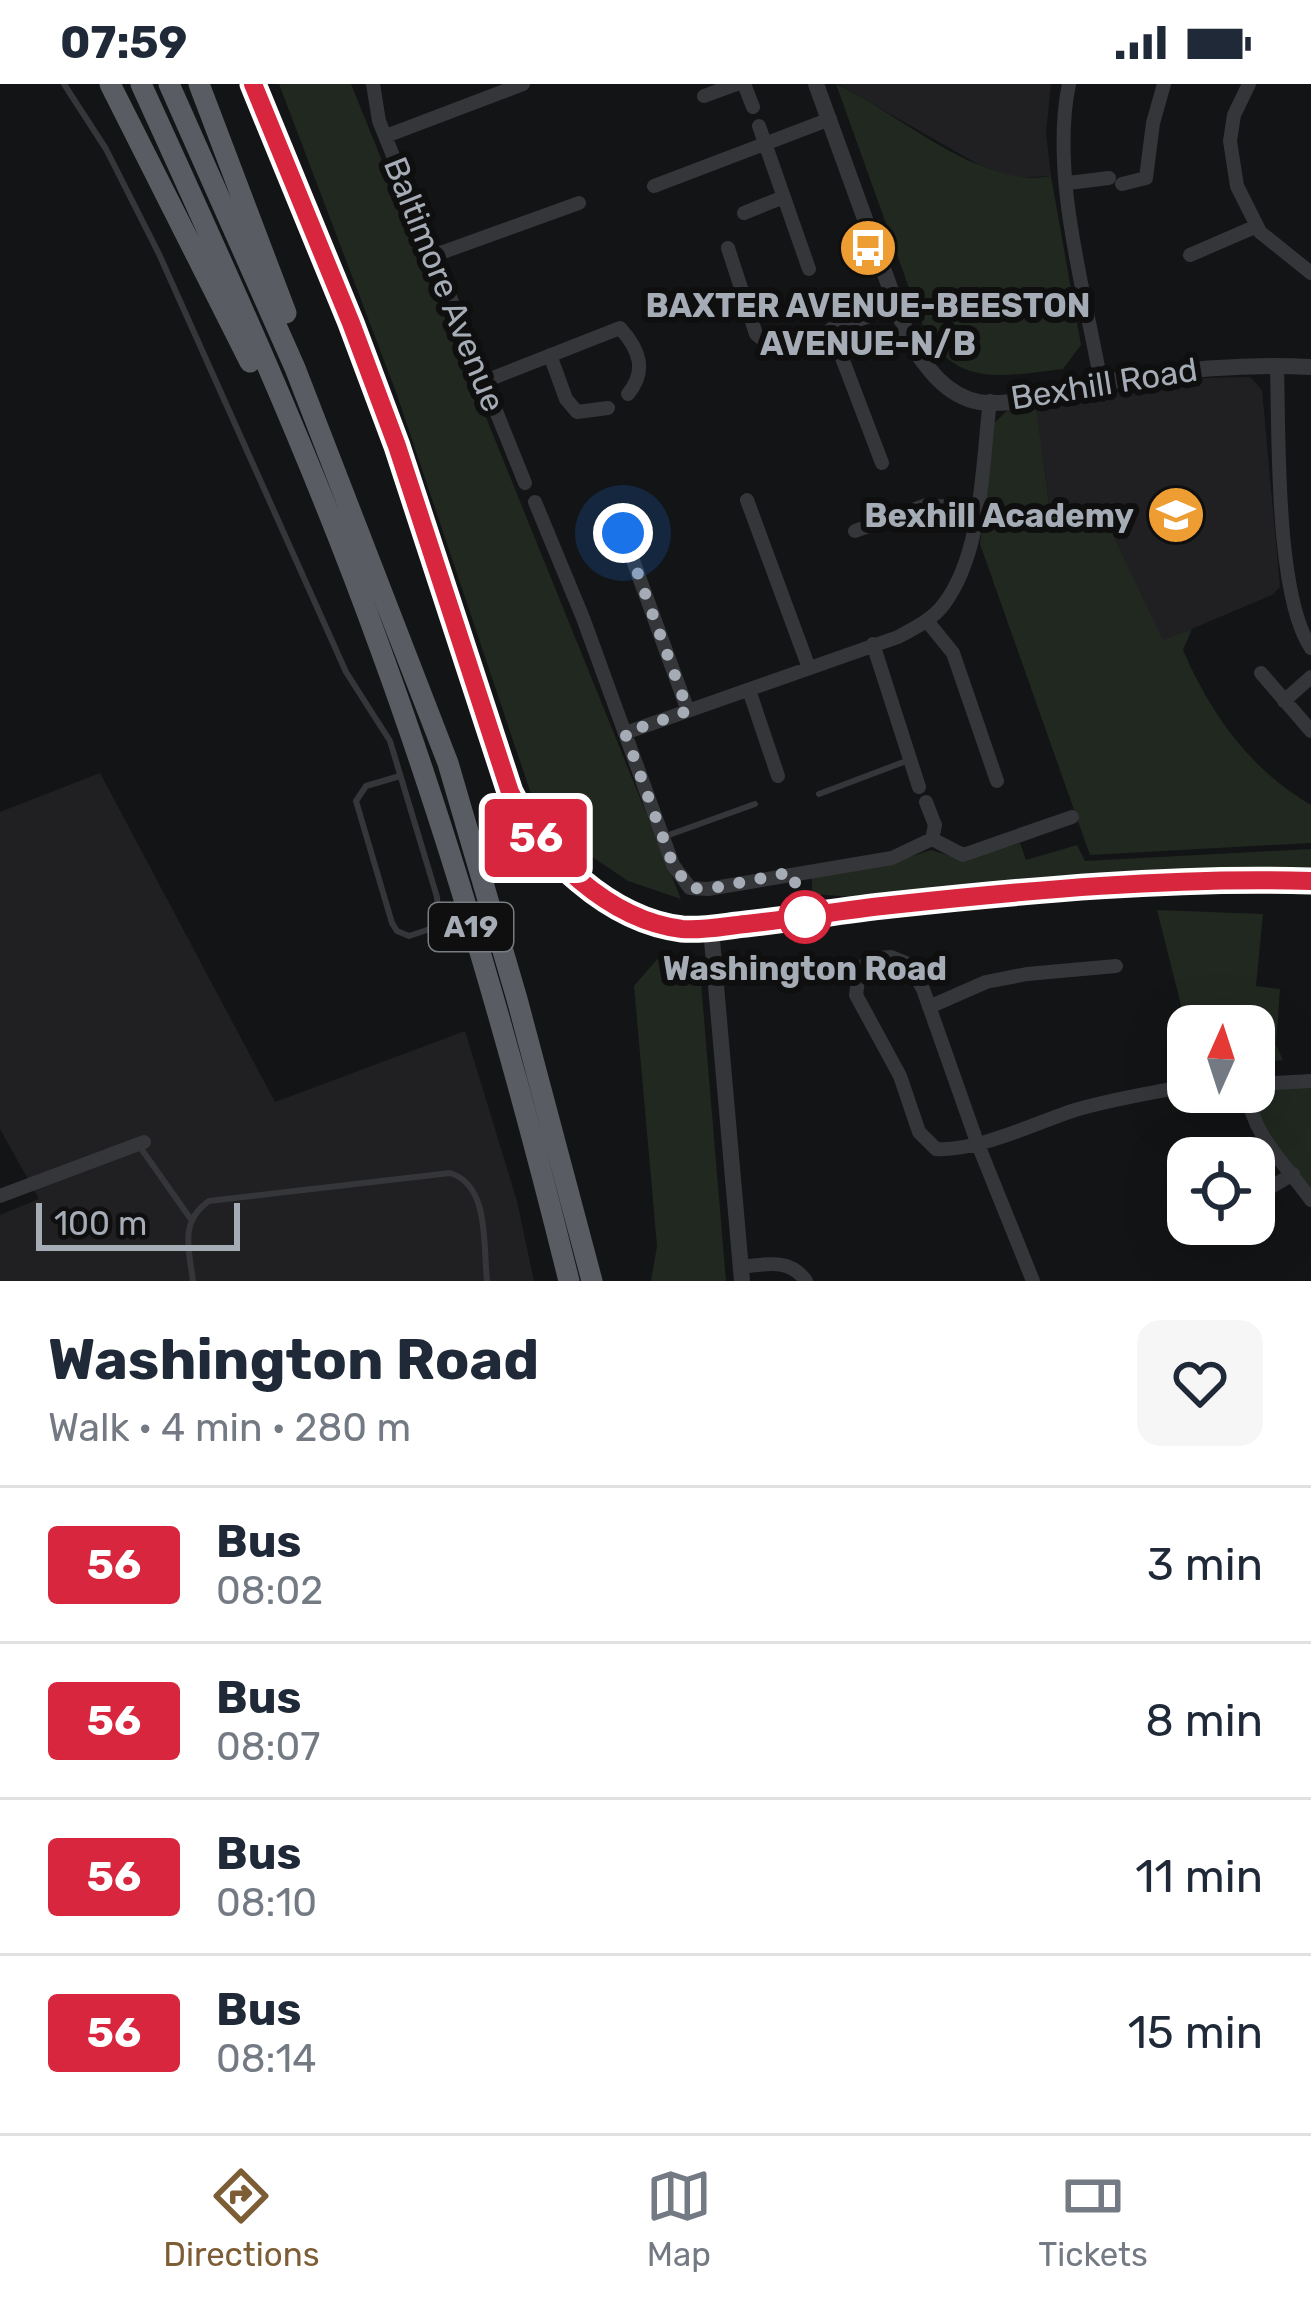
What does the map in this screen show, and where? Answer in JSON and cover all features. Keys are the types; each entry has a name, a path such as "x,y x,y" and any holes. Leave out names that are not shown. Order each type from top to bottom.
{"highway":[{"path":"110,84 354,579"},
{"name":"A19","path":"141,84 354,579 435,807 501,1026 569,1281"},
{"name":"A19","path":"169,84 340,482 448,763 592,1281"},
{"path":"199,84 309,377 340,482"}],"street":[{"path":"253,84 389,426 510,792 525,824 572,877 609,900 679,929 1119,885 1311,881"},
{"name":"Baltimore Avenue","path":"373,84 386,136 525,483"},
{"path":"386,136 523,84"},
{"path":"704,96 741,84 752,107"},
{"name":"Bexhill Road","path":"816,84 910,343 931,374 951,390 979,402 1212,366 1311,367"},
{"path":"1069,84 1064,134 1068,183 1101,383"},
{"path":"1068,183 1146,178 1164,84"},
{"path":"1250,84 1234,115 1230,142 1237,185 1257,226 1280,251 1311,273"},
{"path":"654,187 830,119"},
{"path":"758,126 809,269"},
{"path":"744,213 782,198"},
{"path":"432,256 579,203"},
{"path":"1190,255 1257,226"},
{"path":"728,248 756,334 771,346 785,346 898,306"},
{"path":"485,380 620,328 641,364 640,380 628,394"},
{"path":"831,329 882,463"},
{"path":"550,355 566,399 577,412 608,408"},
{"path":"1277,365 1288,484 1288,570 1311,648"},
{"path":"625,733 898,638 928,621 944,604 967,563 990,401"},
{"path":"748,500 808,668"},
{"path":"536,502 663,837 690,888 708,889 892,858 932,839"},
{"path":"855,531 926,505 976,509"},
{"path":"623,533 688,711"},
{"path":"928,621 952,653 997,781"},
{"path":"872,644 919,787"},
{"path":"1261,673 1311,731"},
{"path":"1284,701 1311,677"},
{"path":"749,690 778,776"},
{"path":"926,802 935,825 932,839"},
{"path":"932,839 963,855 1072,818"},
{"path":"711,929 742,1274 780,1263 800,1272 806,1281"},
{"path":"1033,1281 977,1142 929,1007 908,964 891,957 866,963 856,995 900,1076 919,1132 936,1149 952,1150 977,1142 1079,1109 1167,1091"},
{"path":"929,1007 986,982 1116,966"},
{"path":"1275,1083 1311,1082"},
{"path":"1251,1113 1311,1200"},
{"path":"0,1196 141,1143"},
{"path":"1275,1185 1293,1174"}],"lane":[{"path":"64,84 106,149 159,254 337,653 356,693 390,741 437,897 436,922 448,934"},
{"path":"819,794 909,760"},
{"path":"400,776 361,790 357,810 397,931 417,936 436,922"},
{"path":"663,837 754,803"},
{"path":"141,1143 190,1218"},
{"path":"193,1281 187,1230 190,1218 208,1201 450,1174 463,1177 477,1196 487,1281"}],"shaded area":[{"path":"279,84 351,84 681,899 628,881 567,840 530,791 396,392"},
{"path":"836,84 969,160 1024,177 1051,176 1081,345 1063,369 978,373 960,367 931,340"},
{"path":"838,84 1051,84 1046,133 1051,176 1017,178 986,169"},
{"name":"Bexhill Academy","path":"1250,377 1262,390 1280,587 1272,595 1163,641 1109,528 1049,503 1036,406 1205,378"},
{"path":"1036,406 1049,503 1109,527 1163,640 1192,629 1183,650 1206,697 1251,757 1311,805 1311,843 1090,855 980,544 994,423 1011,407"},
{"path":"100,773 275,1102 465,1031 517,1201 534,1281 0,1281 0,1215 39,1199 0,1129 0,812"},
{"path":"1020,843 1026,860 1077,845 1085,861 1311,849 1311,869 1191,868 854,897 812,894 812,877 882,866 931,850 964,860"},
{"path":"1157,910 1263,914 1256,986 1280,989 1276,1045 1283,1060 1275,1061 1275,1005 1181,1005"},
{"path":"665,950 700,970 726,1281 651,1281 657,1246 634,986"},
{"path":"1311,1081 1311,1200 1280,1159 1275,1137 1267,1137 1259,1119 1258,1113 1275,1113 1275,1083"}],"bus line":[{"name":"56","path":"253,84 397,446 510,792 525,824 572,877 609,900 679,929 1119,885 1311,881"}],"place":[{"name":"BAXTER AVENUE-BEESTON AVENUE-N/B","path":"868,248"},
{"name":"Bexhill Academy","path":"1176,515"},
{"name":"Washington Road","path":"805,917"}],"route":[{"path":"623,533 688,711 625,733 673,865 690,888 708,889 792,872 805,917"}]}
